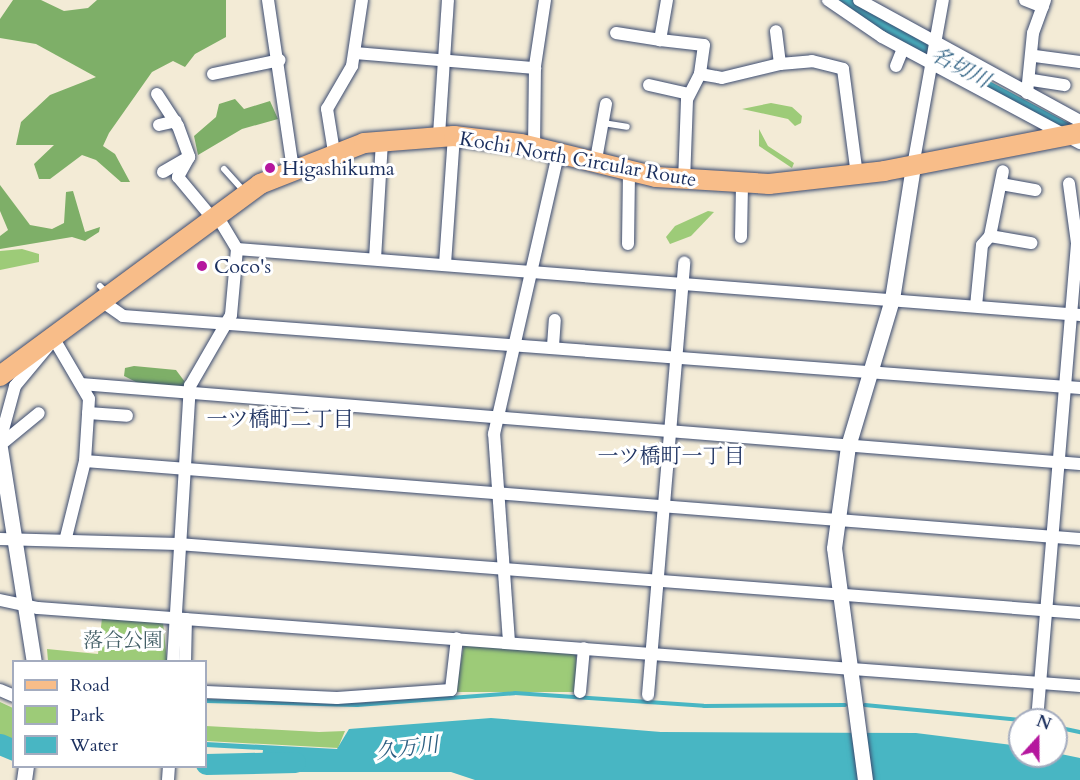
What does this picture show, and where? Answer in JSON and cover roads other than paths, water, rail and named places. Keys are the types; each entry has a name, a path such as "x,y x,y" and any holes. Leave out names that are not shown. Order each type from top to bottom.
{"main road":[{"name":"Kochi North Circular Route","path":"0,376 54,339 104,295 246,194 294,169 334,152 382,140 446,135 534,148 595,165 629,171 684,180 742,184 857,175 1076,134"}],"street":[{"path":"268,0 280,60 294,169"},
{"path":"334,152 327,109 355,53 362,0"},
{"path":"445,264 444,60 448,0"},
{"path":"534,148 536,68 545,0"},
{"path":"660,40 667,0"},
{"path":"828,0 903,49 1076,134"},
{"path":"859,0 936,48 1027,93 1076,134"},
{"path":"865,780 837,596 838,520 848,446 892,299 913,166 934,64 941,0"},
{"path":"1025,0 1044,4 1034,33 1035,56 1032,80 1027,93"},
{"path":"776,31 780,64"},
{"path":"616,33 704,45 700,74 688,94 684,180"},
{"path":"896,66 903,49"},
{"path":"355,53 536,68"},
{"path":"1035,56 1080,62"},
{"path":"213,74 280,60"},
{"path":"700,74 722,78 780,64 812,61 843,69 857,175"},
{"path":"1032,80 1065,85"},
{"path":"649,85 688,94"},
{"path":"157,94 176,121 189,157 178,177 215,218 237,249 230,322 188,396 178,544 180,618 185,660"},
{"path":"595,165 606,104"},
{"path":"159,125 176,121"},
{"path":"375,259 382,140"},
{"path":"510,642 506,568 496,492 496,416 558,155"},
{"path":"163,172 189,157"},
{"path":"628,244 629,171"},
{"path":"976,306 982,245 990,236 1003,171"},
{"path":"1038,708 1065,387 1076,315 1077,243 1069,183"},
{"path":"741,237 742,184"},
{"path":"1000,184 1035,190"},
{"path":"990,236 1031,243"},
{"path":"237,249 530,270 1076,315"},
{"path":"648,696 684,262"},
{"path":"104,295 123,316 514,343 1080,388"},
{"path":"553,346 555,320"},
{"path":"34,660 27,605 0,445 15,387 54,339 90,399 85,461 66,537"},
{"path":"81,384 188,396 496,416 1080,464"},
{"path":"88,412 127,416"},
{"path":"0,445 39,413"},
{"path":"85,461 1080,539"},
{"path":"0,538 66,537 178,544 1080,614"},
{"path":"0,600 27,605 180,618 1080,686"},
{"path":"173,660 180,618"},
{"path":"207,692 337,698 451,690 457,638"},
{"path":"580,692 584,648"}],"lane":[{"path":"602,123 627,127"},
{"path":"224,169 246,194"}],"water":[{"path":"944,57 1080,129 1077,135 941,63"},
{"path":"491,718 661,732 916,733 1008,744 1008,768 1068,768 1068,756 1080,758 1080,780 475,780 451,772 278,772 285,767 262,758 263,750 207,747 207,742 337,749 349,729"}],"waterway":[{"name":"名切川","path":"842,0 968,73"},
{"path":"207,701 357,705 515,693 704,706 845,705"},
{"path":"865,705 1008,719"},
{"path":"1068,730 1080,732"},
{"name":"久万川","path":"0,744 12,749"},
{"name":"久万川","path":"207,764 295,762"}],"place":[{"name":"Higashikuma","path":"270,168"},
{"name":"Coco's","path":"202,266"}],"district":[{"name":"一ツ橋町二丁目","path":"280,420"},
{"name":"一ツ橋町一丁目","path":"671,457"}],"park label":[{"name":"落合公園","path":"123,640"}]}
